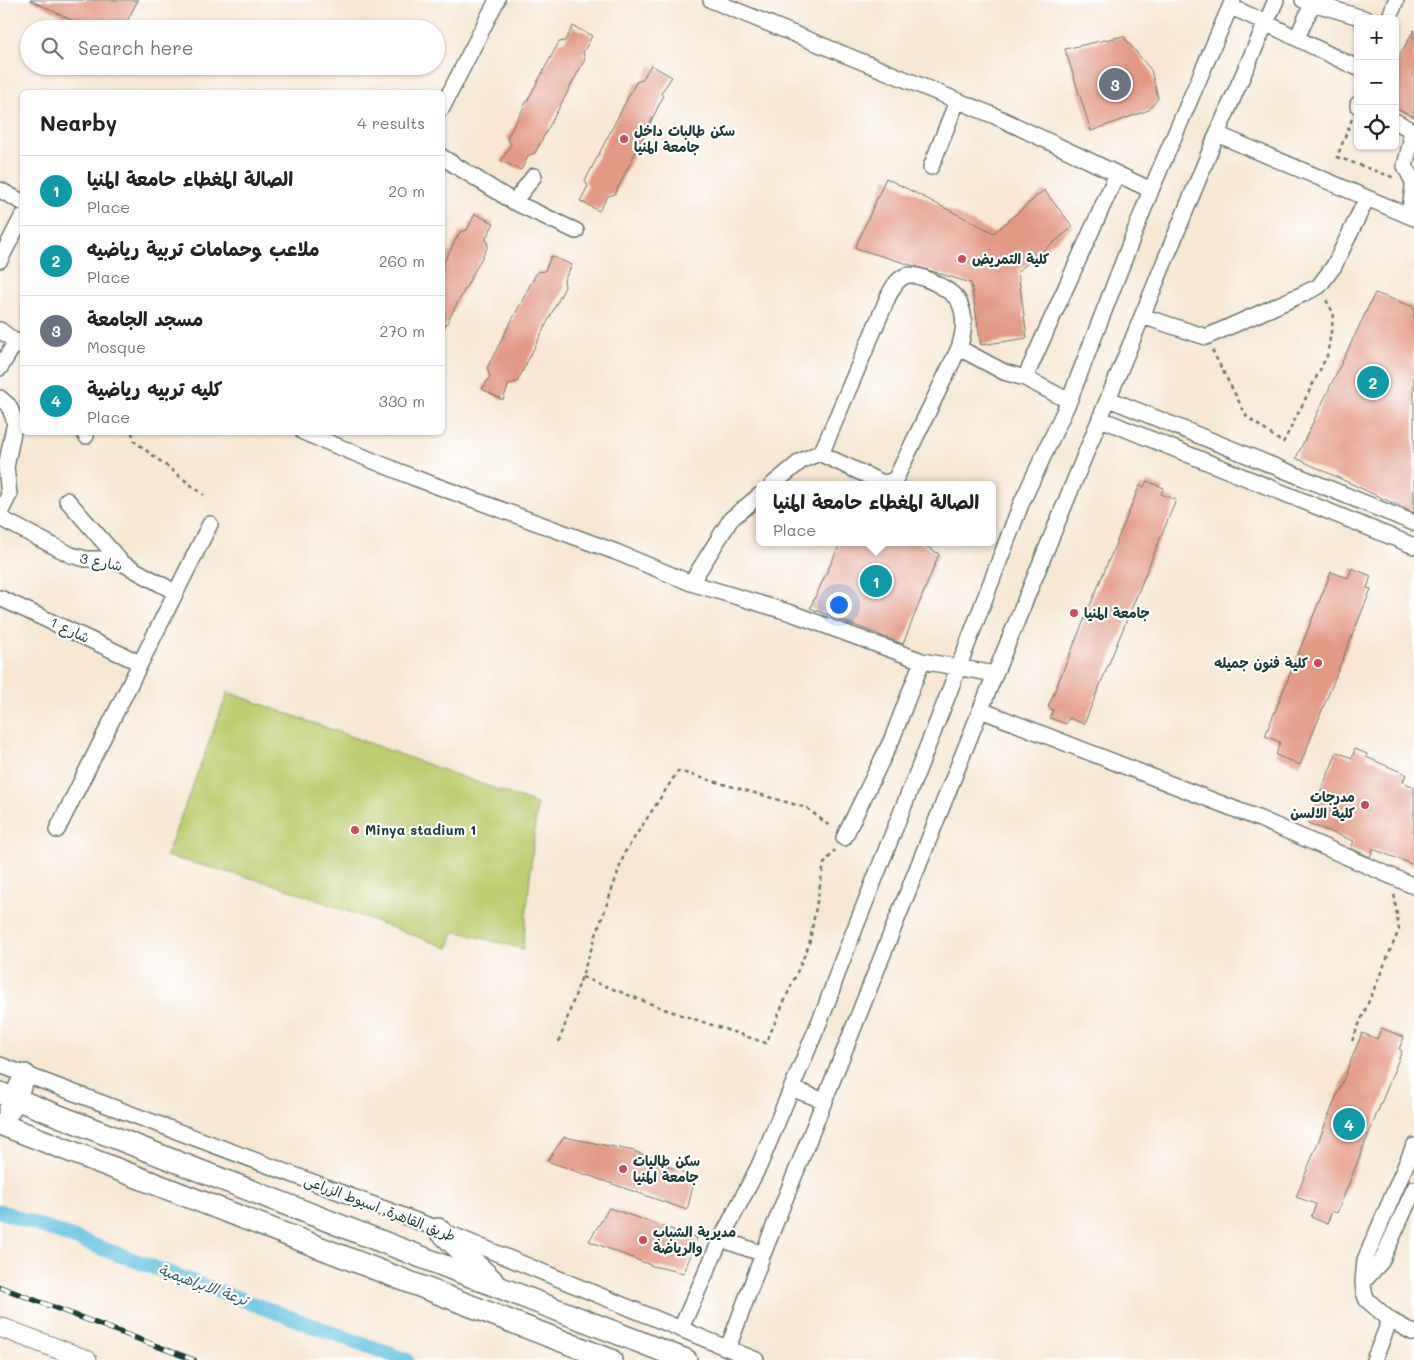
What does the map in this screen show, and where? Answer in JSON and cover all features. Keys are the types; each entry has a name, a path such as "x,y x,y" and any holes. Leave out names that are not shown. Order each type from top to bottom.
{"highway":[{"path":"25,1075 8,1096 1,1124 611,1360"},
{"path":"8,1096 686,1360"},
{"path":"438,1229 499,1287"}],"main road":[{"path":"0,1327 87,1360"}],"street":[{"path":"445,102 497,0"},
{"path":"711,0 995,116 1150,190"},
{"path":"728,1348 995,674 1217,134 1276,0"},
{"path":"1390,15 1396,0"},
{"path":"1297,38 1310,1 1354,15"},
{"path":"681,1328 721,1238 759,1166 792,1088 959,668 1021,504 1069,401 1150,190 1232,4 1328,55 1354,66"},
{"path":"932,167 957,101"},
{"path":"1217,134 1412,217 1413,182 1405,166 1411,136 1409,129 1399,123"},
{"path":"445,160 514,202 576,230"},
{"path":"1026,378 1117,174"},
{"path":"514,202 534,176"},
{"path":"0,190 20,201"},
{"path":"1142,316 1206,337 1279,306 1319,286 1334,266 1367,198"},
{"path":"0,260 20,221"},
{"path":"777,481 802,461 819,453 824,447 888,297 895,284 903,277 912,274 939,285 958,299 962,310 964,334 960,348 896,478 892,481"},
{"path":"0,330 19,344 0,368"},
{"path":"960,348 1004,372 1026,378 1069,401"},
{"path":"0,398 9,406 15,422 6,467 9,495 0,514"},
{"path":"1109,399 1414,523"},
{"path":"1101,419 1414,546"},
{"path":"310,435 415,478 616,552 691,583 791,613 922,661 995,674"},
{"path":"819,453 878,481"},
{"path":"1265,486 1273,466"},
{"path":"691,583 731,519 756,498"},
{"path":"67,500 122,563"},
{"name":"شارع 3","path":"0,518 71,555 86,559 103,559 122,563 175,592"},
{"path":"57,830 210,524"},
{"name":"شارع 1","path":"0,598 140,663"},
{"path":"844,838 892,739 922,661"},
{"path":"981,710 1260,818 1414,886"},
{"name":"طريق القاهرة, اسيوط الزراعى","path":"0,1065 438,1229 756,1360"},
{"path":"792,1088 825,1100"},
{"path":"1414,1146 1364,1260 1363,1282 1367,1300 1390,1320 1414,1333"},
{"path":"1363,1282 1381,1262 1414,1189"},
{"path":"721,1238 764,1254"},
{"path":"1374,1360 1390,1320"}],"path":[{"path":"1354,115 1337,157 1401,181"},
{"path":"1206,337 1247,416 1283,443 1327,356 1334,314 1319,286"},
{"path":"133,435 134,441 204,495"},
{"path":"558,1042 625,852 678,772 807,808 844,838 824,864 809,945 766,1043 666,1010 582,976"},
{"path":"1352,1041 1399,930 1391,877"}],"green space":[{"name":"Minya stadium 1","path":"228,692 537,804 523,949 455,931 448,948 273,884 166,856"}],"building":[{"path":"30,0 138,0 128,20 71,20"},
{"path":"573,26 592,36 583,53 585,59 535,153 529,155 521,170 501,161 511,144 507,138 559,42 565,41"},
{"path":"1414,30 1414,117 1399,110 1399,56"},
{"path":"1123,36 1151,70 1158,98 1149,110 1091,131 1065,49"},
{"name":"سكن طالبات داخل جامعة المنيا","path":"651,65 672,77 661,93 663,97 615,194 608,196 599,211 580,201 588,186 585,181 636,82 642,80"},
{"name":"كلية التمريض","path":"886,178 994,233 1044,190 1073,227 1018,271 1027,338 981,345 971,283 855,248"},
{"path":"475,214 494,223 486,238 488,246 445,326 445,260 460,232 467,230"},
{"path":"551,256 572,265 564,280 565,287 517,382 509,384 503,400 482,389 490,377 487,368 537,272 545,271"},
{"path":"1375,293 1414,307 1414,513 1296,458"},
{"path":"1147,481 1164,488 1161,494 1176,500 1084,724 1069,718 1066,724 1050,718 1053,710 1048,707 1140,485 1144,487"},
{"path":"839,546 926,546 939,554 903,644 810,608"},
{"name":"كلية فنون جميله","path":"1352,568 1371,576 1367,588 1371,589 1300,765 1276,755 1280,742 1265,736 1331,572 1348,578"},
{"name":"مدرجات كلية الالسن","path":"1355,749 1367,754 1366,757 1406,774 1403,782 1414,787 1414,865 1373,849 1370,857 1351,848 1354,841 1308,823 1337,752 1352,758"},
{"path":"1381,1028 1404,1037 1399,1049 1402,1051 1337,1213 1332,1211 1327,1224 1311,1217 1316,1204 1296,1197 1362,1033 1377,1039"},
{"name":"سكن طاليات جامعة المنيا","path":"564,1137 634,1151 695,1178 687,1210 547,1161"},
{"name":"مديرية الشباب والرياضة","path":"609,1208 697,1238 684,1273 653,1266 589,1241"}],"waterway":[{"name":"ترعة الابراهيمية","path":"0,1211 406,1360"}],"railway":[{"path":"0,1287 194,1360"}],"place":[{"name":"مسجد الجامعة","path":"1115,84"},
{"name":"سكن طالبات داخل جامعة المنيا","path":"624,139"},
{"name":"كلية التمريض","path":"962,259"},
{"name":"ملاعب وحمامات تربية رياضيه","path":"1373,382"},
{"name":"الصالة المغطاء حامعة المنيا","path":"876,581"},
{"name":"جامعة المنيا","path":"1074,613"},
{"name":"كلية فنون جميله","path":"1318,663"},
{"name":"مدرجات كلية الالسن","path":"1365,805"},
{"name":"Minya stadium 1","path":"355,830"},
{"name":"كليه تربيه رياضية","path":"1349,1124"},
{"name":"سكن طاليات جامعة المنيا","path":"623,1169"},
{"name":"مديرية الشباب والرياضة","path":"643,1240"}]}
